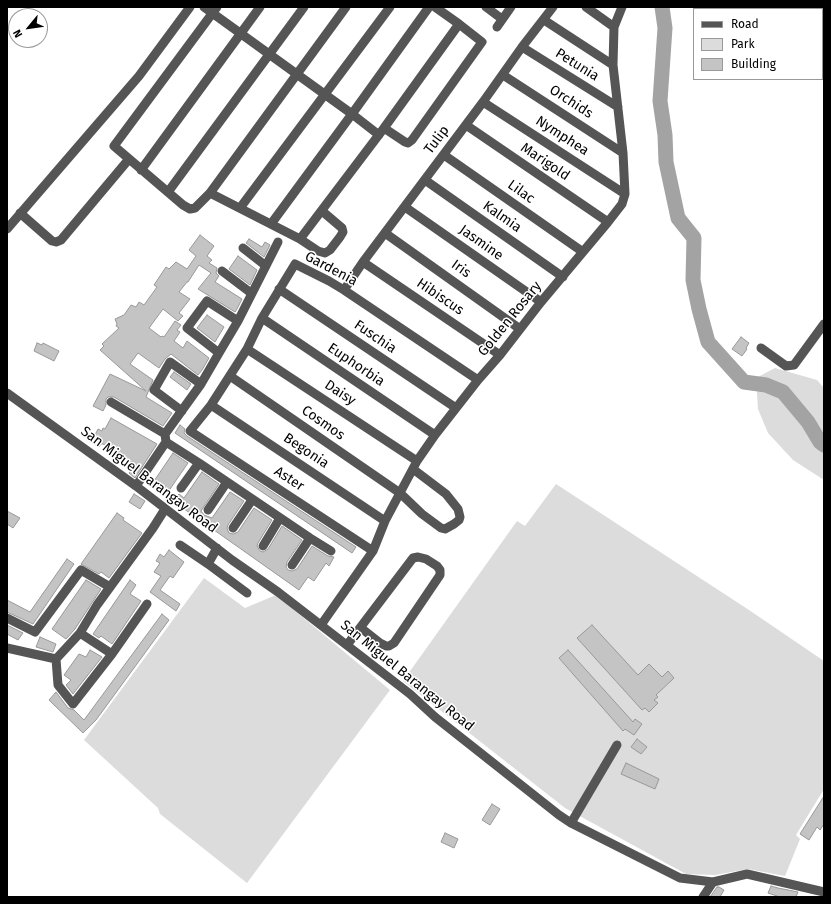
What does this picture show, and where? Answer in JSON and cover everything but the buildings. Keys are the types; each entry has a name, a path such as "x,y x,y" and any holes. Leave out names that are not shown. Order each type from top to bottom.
{"street":[{"path":"7,229 139,76 190,7"},
{"path":"204,7 215,10 241,34 352,114 382,132 406,142 410,142 482,42 435,7"},
{"path":"142,170 260,7"},
{"path":"168,192 304,7"},
{"path":"215,10 114,146 183,205 190,209 194,208 210,193 346,7"},
{"path":"240,208 390,7"},
{"path":"270,224 429,7"},
{"path":"486,7 500,23 511,7"},
{"name":"Tulip","path":"344,290 553,7"},
{"path":"586,7 614,27"},
{"name":"Golden Rosary","path":"321,625 373,551 384,521 415,465 435,435 541,302 622,204 625,194 623,153 613,65 614,27 622,7"},
{"path":"544,20 613,65"},
{"path":"300,239 382,132 459,24"},
{"name":"Petunia","path":"522,47 618,107"},
{"name":"Orchids","path":"503,75 623,153"},
{"name":"Nymphea","path":"483,102 625,194"},
{"name":"Marigold","path":"466,126 608,222"},
{"name":"Lilac","path":"444,155 583,252"},
{"path":"20,214 52,241 56,242 60,240 129,159"},
{"name":"Kalmia","path":"425,180 563,277"},
{"path":"210,193 300,239 318,251 325,253 330,250 343,232 342,228 322,211"},
{"name":"Jasmine","path":"405,207 541,302"},
{"name":"Iris","path":"385,233 520,328"},
{"path":"136,486 182,410 201,384 238,321 278,242"},
{"path":"243,248 266,266"},
{"name":"Hibiscus","path":"364,262 500,355"},
{"name":"Gardenia","path":"190,431 211,405 247,349 262,318 295,264 344,290 478,380"},
{"path":"222,271 251,294"},
{"name":"Fuschia","path":"279,289 456,408"},
{"path":"219,353 187,328 207,301 238,321"},
{"name":"Euphorbia","path":"262,318 435,435"},
{"path":"761,348 786,366 794,365 824,324"},
{"name":"Daisy","path":"247,349 415,465 446,494 458,509 460,514 459,520 445,529 441,528 422,514 400,494"},
{"path":"182,410 154,390 170,362 201,384"},
{"name":"Cosmos","path":"230,376 400,494"},
{"name":"San Miguel Barangay Road","path":"7,393 136,486 232,560 278,592 410,694 435,717 559,816 570,823 680,878 713,882 747,874 824,892"},
{"path":"111,402 166,438 252,500 331,551"},
{"name":"Begonia","path":"211,405 384,521"},
{"name":"Aster","path":"190,431 373,551"},
{"path":"182,488 199,463"},
{"path":"208,510 227,482"},
{"path":"233,528 252,500"},
{"path":"147,604 112,654 73,704 58,685 56,659 80,633 97,605 165,509"},
{"path":"263,546 280,518"},
{"path":"292,565 310,538"},
{"path":"180,545 247,593"},
{"path":"208,564 217,548"},
{"path":"347,645 413,558 418,557 426,559 437,566 440,570 440,575 394,643 386,646 361,628"},
{"path":"7,618 35,632 81,570 110,587"},
{"path":"80,633 112,654"},
{"path":"7,648 56,659"},
{"path":"570,823 617,745"},
{"path":"703,897 713,882"}],"green space":[{"path":"778,7 824,7 824,60 823,8"},
{"path":"775,368 817,380 824,388 824,480 793,460 768,433 758,409 756,378"},
{"path":"556,484 749,610 824,661 824,789 796,835 800,839 785,876 748,869 715,875 686,874 565,808 403,681 517,521 525,526"},
{"path":"204,578 245,608 276,595 390,690 247,883 160,814 158,808 84,740"}],"waterway":[{"path":"662,7 665,28 660,101 665,135 666,162 678,218 694,238 693,280 708,342 744,382 766,385 783,392 808,422 820,442 824,445"}]}
